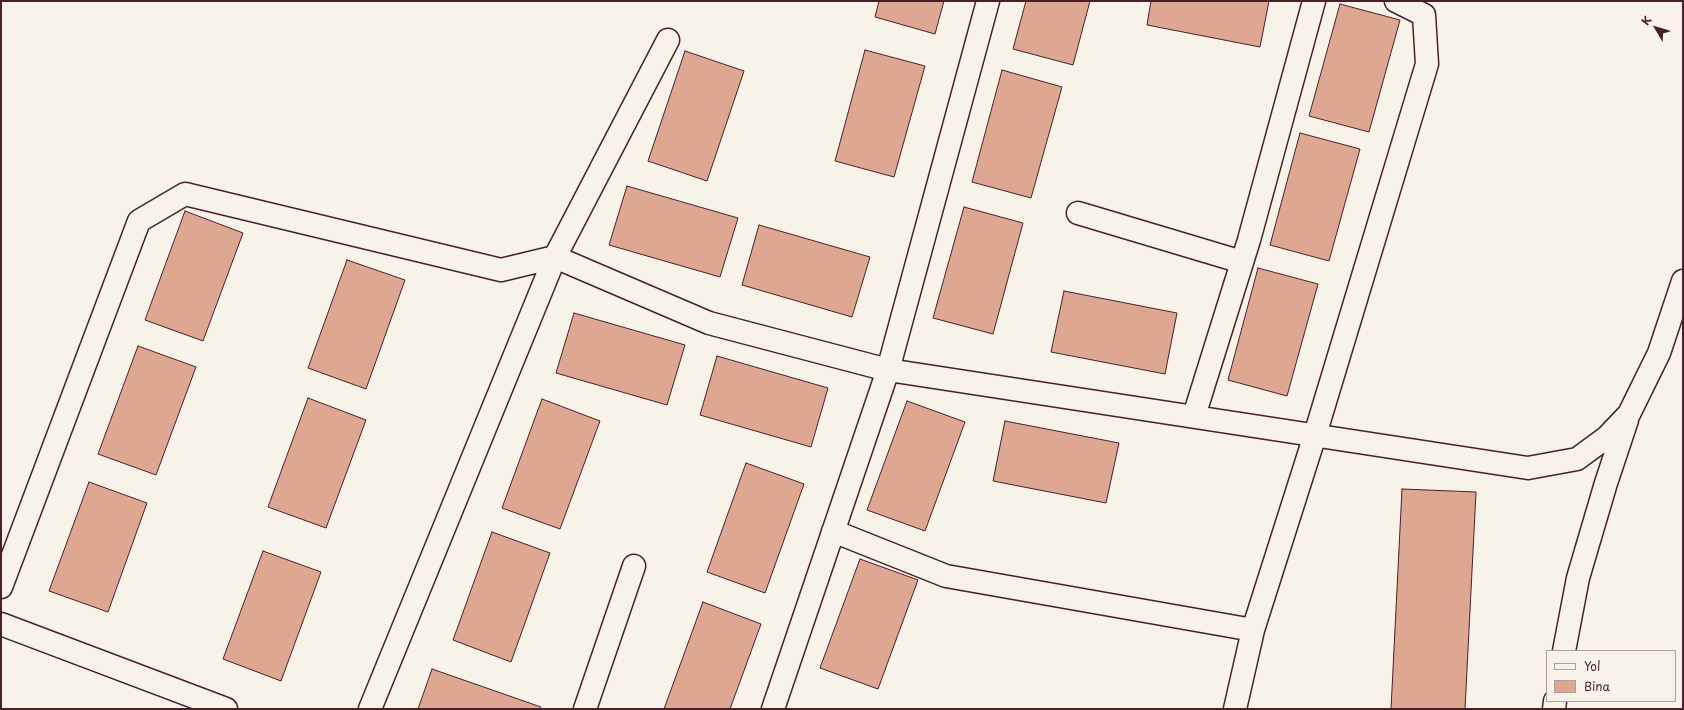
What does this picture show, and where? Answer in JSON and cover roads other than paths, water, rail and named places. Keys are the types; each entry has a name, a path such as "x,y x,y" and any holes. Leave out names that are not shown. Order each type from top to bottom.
{"street":[{"path":"773,709 888,370 988,1"},
{"path":"1194,416 1242,262 1314,1"},
{"path":"1235,709 1254,630 1315,435 1427,64 1424,16 1396,1"},
{"path":"370,709 555,257 668,40"},
{"path":"1,587 139,221 185,194 501,270 555,257 709,324 888,370 1528,468 1577,459 1607,437 1629,414"},
{"path":"1078,213 1242,262"},
{"path":"1564,650 1578,578 1606,483 1629,414 1659,353 1683,280"},
{"path":"833,531 946,576 1254,630"},
{"path":"585,709 634,566"},
{"path":"1,624 226,709"}]}
